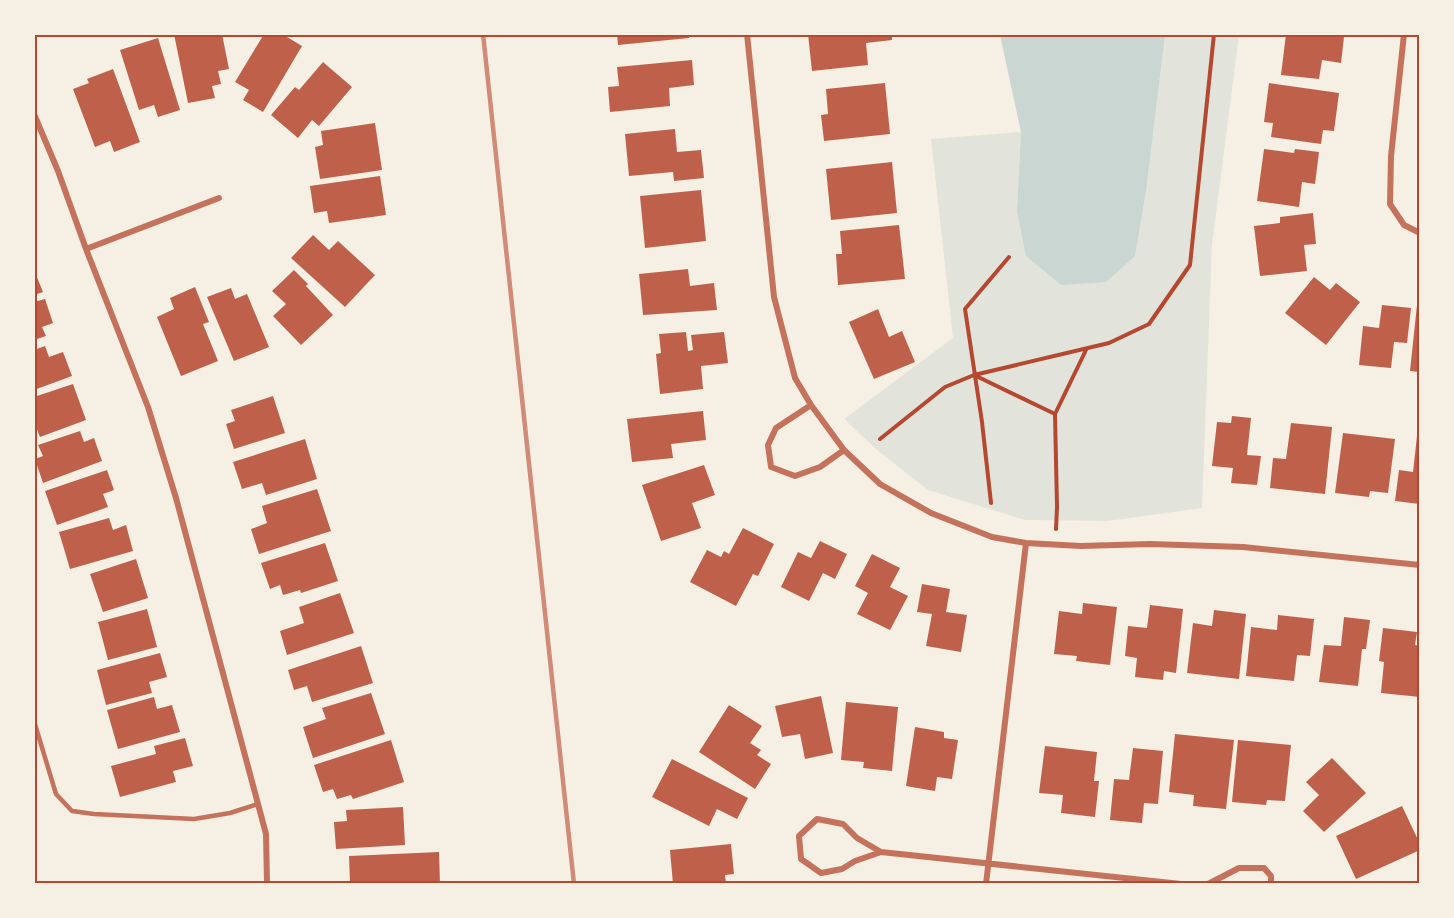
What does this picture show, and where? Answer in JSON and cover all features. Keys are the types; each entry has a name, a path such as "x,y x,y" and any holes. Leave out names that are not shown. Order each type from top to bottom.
{"street":[{"path":"747,34 774,297 795,378 811,405 844,450 880,484 931,513 992,537 1026,543 1081,546 1150,544 1243,547 1419,565"},
{"path":"1404,34 1391,156 1390,204 1404,225 1419,233"},
{"path":"34,114 148,407 176,498 266,834 267,884"},
{"path":"86,249 219,198"},
{"path":"811,405 776,428 768,445 771,467 795,476 820,467 844,450"},
{"path":"986,884 1026,543"},
{"path":"881,852 857,838 843,824 817,819 799,836 801,859 820,873 842,869 855,861 881,852 1181,884"},
{"path":"1208,884 1239,868 1264,868 1272,876 1271,884"}],"lane":[{"path":"34,721 56,794 72,811 194,819 230,813 258,804"}],"path":[{"path":"880,439 945,387 974,375 1109,343 1149,324 1190,265 1214,34"},
{"path":"992,503 965,309 1009,257"},
{"path":"1056,544 1055,414 1086,349"},
{"path":"974,375 1055,414"}],"shaded area":[{"path":"1000,35 1165,35 1146,192 1135,256 1106,282 1061,285 1026,256 1017,211 1021,132"},
{"path":"1165,35 1239,35 1212,245 1202,508 1108,521 1025,520 928,490 877,450 844,419 953,338 931,139 1021,132 1017,211 1135,256 1146,192"}],"building":[{"path":"174,34 222,34 229,69 218,71 221,84 212,86 215,98 188,103"},
{"path":"264,34 282,34 302,46 263,112 243,100 249,90 235,82"},
{"path":"617,34 689,34 689,38 618,45"},
{"path":"808,34 892,34 892,40 866,43 868,65 812,71"},
{"path":"1286,34 1325,34 1344,37 1341,63 1322,60 1319,79 1281,75"},
{"path":"158,38 180,110 158,117 154,105 139,110 120,50"},
{"path":"692,60 694,85 669,88 670,106 610,112 608,87 619,86 617,67"},
{"path":"323,62 352,87 319,126 312,120 298,138 271,115 295,87 299,90"},
{"path":"113,69 140,142 114,152 110,141 95,147 73,89 89,83 87,79"},
{"path":"885,83 890,134 824,141 821,115 828,114 826,89"},
{"path":"1269,83 1339,93 1334,131 1323,130 1321,144 1271,137 1273,123 1264,122"},
{"path":"375,123 382,170 320,179 315,147 323,145 321,131"},
{"path":"675,129 677,152 701,150 704,178 674,181 673,172 629,176 625,134"},
{"path":"1264,149 1294,153 1295,149 1319,152 1315,184 1302,182 1299,207 1257,201"},
{"path":"892,162 897,213 831,220 826,169"},
{"path":"380,176 386,215 329,223 327,211 314,213 310,186"},
{"path":"701,190 706,241 645,248 640,196"},
{"path":"1313,213 1316,244 1304,245 1307,271 1260,276 1254,226 1280,223 1280,217"},
{"path":"899,225 905,279 838,285 836,254 842,254 840,231"},
{"path":"313,235 329,250 338,241 375,275 345,307 291,258"},
{"path":"688,269 690,286 714,283 717,310 643,315 639,274"},
{"path":"34,270 43,292 34,295"},
{"path":"294,270 333,315 301,345 273,316 286,304 272,291"},
{"path":"1314,277 1330,290 1336,283 1360,302 1326,345 1285,313"},
{"path":"195,287 209,322 203,324 218,361 181,376 157,317 174,309 170,298"},
{"path":"231,288 235,299 247,294 269,347 234,361 207,297"},
{"path":"45,299 53,323 42,327 46,336 34,340 34,302"},
{"path":"1382,305 1411,308 1407,343 1394,342 1391,368 1359,365 1363,326 1379,328"},
{"path":"1417,305 1420,305 1420,372 1410,371"},
{"path":"878,309 889,337 902,331 915,362 874,379 849,322"},
{"path":"686,332 688,351 693,350 691,335 724,332 728,363 701,366 703,389 660,394 656,354 661,353 659,334"},
{"path":"45,346 49,357 63,352 72,376 34,390 34,350"},
{"path":"73,384 86,420 40,437 34,422 34,397"},
{"path":"273,396 285,433 234,449 226,424 235,421 231,410"},
{"path":"703,411 706,440 671,444 673,458 632,462 627,419"},
{"path":"1232,416 1251,418 1247,455 1261,456 1257,485 1231,483 1233,468 1212,466 1217,422 1231,423"},
{"path":"1291,423 1332,427 1325,494 1270,488 1273,458 1286,459"},
{"path":"80,431 84,442 94,438 102,461 43,483 35,459 43,456 38,445"},
{"path":"1343,433 1395,439 1388,493 1370,491 1369,497 1335,493"},
{"path":"1417,436 1420,437 1420,504 1395,501 1399,470 1413,472"},
{"path":"305,439 317,479 266,495 262,483 242,489 233,462"},
{"path":"704,465 715,495 692,503 701,528 661,541 642,485"},
{"path":"107,470 114,490 103,494 108,507 57,525 45,491"},
{"path":"317,489 331,531 259,554 251,529 267,523 262,506"},
{"path":"109,518 113,530 126,525 133,551 70,569 59,532"},
{"path":"743,528 774,544 758,576 753,574 736,606 690,582 707,550 721,557 724,551 729,554"},
{"path":"820,541 847,554 835,579 823,573 809,601 781,587 798,552 811,558"},
{"path":"325,543 338,581 301,593 300,590 283,595 280,585 270,589 261,563"},
{"path":"872,554 900,568 890,587 908,596 890,630 857,614 868,593 855,586"},
{"path":"136,559 148,598 103,612 90,574"},
{"path":"922,584 950,589 946,612 967,615 961,652 926,646 932,614 917,612"},
{"path":"340,593 354,633 287,655 280,631 304,623 299,607"},
{"path":"1083,603 1117,607 1110,665 1076,661 1077,656 1054,654 1059,611 1082,614"},
{"path":"1150,605 1183,609 1176,673 1164,671 1163,680 1135,677 1137,658 1125,656 1128,626 1147,628"},
{"path":"147,609 157,647 108,660 98,622"},
{"path":"1214,610 1246,614 1239,679 1187,673 1193,623 1212,626"},
{"path":"1278,615 1314,619 1310,656 1297,655 1294,681 1246,676 1251,627 1277,630"},
{"path":"1344,617 1370,620 1366,649 1362,649 1358,686 1319,682 1324,645 1341,646"},
{"path":"1383,628 1417,632 1415,645 1420,646 1420,697 1381,693 1384,662 1379,661"},
{"path":"361,646 373,683 312,702 307,686 294,690 288,670"},
{"path":"160,653 167,677 149,682 152,693 106,705 97,670"},
{"path":"371,693 385,734 313,758 303,727 326,719 322,708"},
{"path":"821,696 833,753 805,759 800,734 782,737 775,706"},
{"path":"154,697 157,709 172,705 180,732 118,749 107,710"},
{"path":"846,702 898,707 892,771 863,768 864,762 841,760"},
{"path":"729,705 762,726 750,743 761,750 757,755 771,764 755,789 699,752"},
{"path":"915,727 944,732 944,738 958,740 952,779 937,777 935,791 906,786"},
{"path":"1175,734 1234,740 1226,809 1193,806 1194,795 1169,792"},
{"path":"185,738 193,766 173,771 176,782 120,797 111,766 156,754 154,746"},
{"path":"391,740 404,782 353,799 351,795 337,799 333,789 323,792 314,765"},
{"path":"1238,740 1291,745 1285,801 1267,800 1266,805 1232,802"},
{"path":"1045,746 1097,752 1094,781 1099,781 1095,817 1061,813 1063,795 1039,793"},
{"path":"1133,748 1163,751 1158,804 1144,803 1142,823 1110,820 1114,779 1129,780"},
{"path":"1332,758 1366,793 1324,832 1303,811 1319,795 1306,782"},
{"path":"672,759 748,798 737,819 717,809 709,826 652,797"},
{"path":"1402,806 1420,844 1420,850 1356,879 1336,836"},
{"path":"403,807 405,845 336,849 334,822 347,821 346,810"},
{"path":"731,844 734,874 725,875 726,884 673,884 670,850"},
{"path":"439,852 440,884 350,883 349,856"}],"railway":[{"path":"483,34 574,884"}]}
